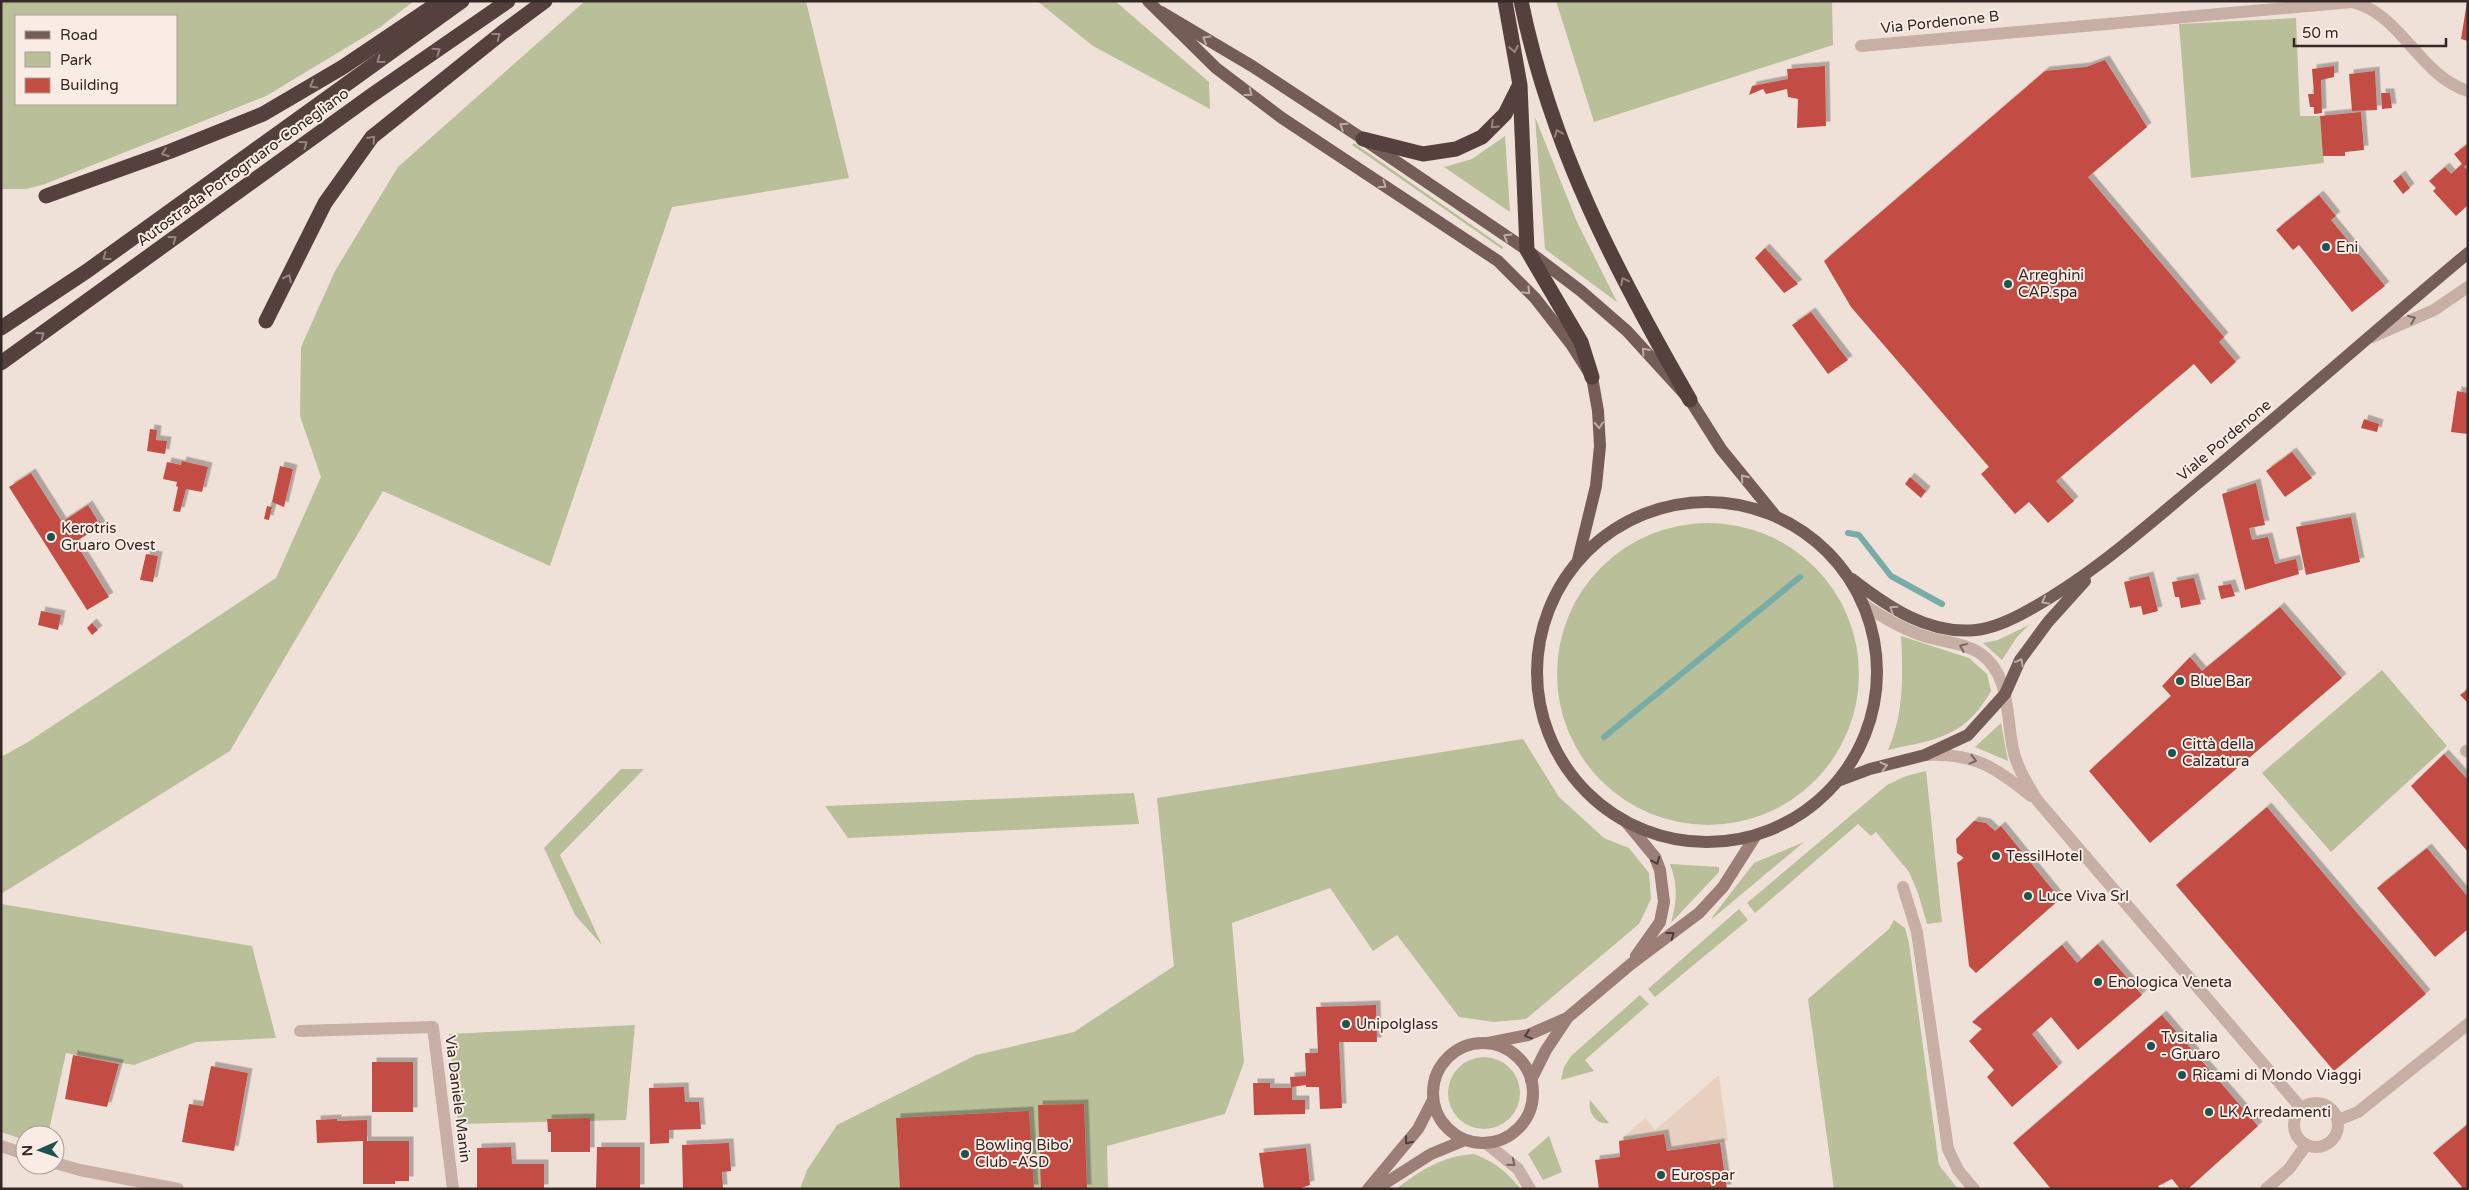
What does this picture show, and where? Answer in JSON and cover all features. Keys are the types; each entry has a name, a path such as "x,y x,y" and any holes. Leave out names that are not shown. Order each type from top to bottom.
{"highway":[{"path":"46,196 263,114 343,67 441,1"},
{"name":"Autostrada Portogruaro-Conegliano","path":"1,328 86,271 462,1"},
{"name":"Autostrada Portogruaro-Conegliano","path":"1,363 364,101 508,1"},
{"path":"266,321 325,203 372,137 503,32 546,1"},
{"path":"1505,1 1520,85 1527,250 1582,342 1592,377"},
{"path":"1522,1 1529,36 1548,107 1580,190 1633,301 1690,400"},
{"path":"1363,139 1423,154 1456,149 1482,137 1506,114 1520,85"}],"main road":[{"path":"1148,1 1162,12 1252,66 1363,139 1527,250 1581,291 1627,331 1690,400 1721,449 1775,516"},
{"path":"1162,12 1216,68 1282,118 1498,261 1535,298 1571,344 1592,377 1598,411 1600,446 1596,486 1578,561"},
{"name":"Viale Pordenone","path":"1846,575 1874,596 1908,616 1929,625 1949,629 1976,630 2007,622 2055,596 2100,564 2468,253"},
{"path":"1692,502 1725,502 1757,509 1775,516 1815,540 1846,575 1863,604 1875,649 1875,696 1862,741 1838,780 1821,799 1801,814 1779,826 1756,835 1724,842 1690,842 1658,836 1627,823 1592,798 1564,764 1545,725 1537,682 1540,639 1554,597 1578,561 1601,538 1622,525 1660,508 1692,502"},
{"name":"Viale Pordenone","path":"1838,780 1925,755 1968,735 2005,694 2020,660 2048,622 2100,564"},
{"path":"1627,823 1655,857 1660,870 1664,902 1660,922 1631,964"},
{"path":"1368,1189 1418,1129 1433,1100 1436,1074 1443,1063 1462,1047 1528,1036 1567,1018 1631,964 1699,913 1723,887 1756,835"},
{"path":"1531,1080 1546,1050 1567,1018"},
{"path":"1433,1100 1440,1120 1447,1128 1465,1140 1486,1144 1514,1133 1526,1118 1532,1100 1531,1080 1527,1069 1510,1051 1488,1043"},
{"path":"1376,1189 1431,1154 1465,1140"}],"street":[{"name":"Via Pordenone B","path":"1861,46 2352,2 2366,5 2377,12 2390,23 2420,57 2446,82 2468,91"},
{"name":"Viale Pordenone","path":"2368,339 2434,310 2468,287"},
{"path":"1863,604 1878,615 1912,631 1959,644 1981,654 1995,670 2005,694 2019,770 2036,800"},
{"path":"1925,755 1951,754 1984,762 2008,777 2036,800 2301,1108"},
{"path":"1903,886 1917,932 1948,1150 1958,1170 1974,1189"},
{"path":"2338,1120 2358,1112 2468,1024"},
{"name":"Via Daniele Manin","path":"300,1032 433,1027 453,1189"},
{"path":"2316,1102 2323,1103 2335,1113 2338,1120 2339,1128 2332,1141 2320,1147 2306,1145 2296,1135 2294,1129 2296,1114 2301,1108 2316,1102"},
{"path":"1486,1144 1518,1168 1530,1189"},
{"path":"2266,1189 2289,1168 2306,1145"},
{"path":"1,1146 15,1151"},
{"path":"65,1165 178,1189"}],"green space":[{"path":"1,1 414,1 379,28 266,96 45,184 26,189 1,189"},
{"path":"585,1 806,1 849,178 672,207 550,566 383,491 230,751 1,894 1,757 28,742 276,578 321,477 300,416 301,347 335,271 398,167"},
{"path":"1037,1 1115,1 1209,82 1210,109 1093,46"},
{"path":"1556,1 1832,1 1833,45 1594,122"},
{"path":"2296,18 2300,116 2320,116 2324,163 2191,178 2179,24"},
{"path":"1535,117 1577,222 1617,302 1545,249"},
{"path":"1505,136 1510,212 1444,167 1472,159"},
{"path":"1354,143 1503,247 1502,249 1352,145"},
{"path":"1708,523 1737,526 1766,535 1792,549 1815,567 1833,590 1847,616 1856,645 1859,674 1856,703 1847,732 1833,758 1815,781 1792,799 1766,813 1737,822 1708,825 1679,822 1650,813 1624,799 1601,781 1583,758 1569,732 1560,703 1557,674 1560,645 1569,616 1583,590 1601,567 1624,549 1650,535 1679,526"},
{"path":"2029,625 2017,637 2002,660 1983,643 1998,640"},
{"path":"1901,636 1969,658 1987,674 1991,691 1981,707 1970,718 1948,734 1921,743 1888,750 1900,708 1902,680"},
{"path":"2382,670 2447,746 2331,852 2262,773"},
{"path":"2001,723 2008,761 1975,747"},
{"path":"1523,739 1559,797 1604,838 1629,848 1649,873 1651,899 1639,924 1526,1019 1494,1022 1459,1017 1397,935 1373,951 1330,888 1232,923 1244,1062 1225,1114 1107,1146 1108,1189 800,1189 807,1170 837,1125 976,1055 1074,1032 1174,966 1157,798"},
{"path":"621,769 644,769 560,855 602,945 575,915 544,848"},
{"path":"1926,771 1942,922 1927,924 1918,893 1909,872 1876,832 1871,836 1858,824 1755,913 1747,903 1887,785 1906,776"},
{"path":"1134,793 1139,824 848,838 825,806"},
{"path":"1804,842 1712,919 1754,863"},
{"path":"1670,864 1719,867 1719,872 1671,923 1676,893"},
{"path":"1,904 252,946 276,1038 196,1042 134,1065 66,1053 50,1125 15,1125 15,1137 1,1132"},
{"path":"1739,909 1748,920 1655,997 1648,989"},
{"path":"1894,920 1905,928 1909,943 1939,1165 1958,1189 1834,1189 1808,999 1889,929"},
{"path":"1640,995 1649,1004 1585,1060 1594,1071 1561,1080 1564,1067 1571,1056"},
{"path":"635,1025 626,1120 458,1124 449,1034"},
{"path":"1484,1057 1504,1063 1514,1073 1520,1093 1514,1113 1504,1123 1484,1129 1464,1123 1454,1113 1448,1093 1454,1073 1464,1063"},
{"path":"1590,1100 1609,1123 1596,1120 1591,1113"},
{"path":"1549,1136 1562,1172 1543,1180 1528,1154"},
{"path":"1474,1154 1500,1168 1521,1189 1396,1189 1432,1165 1462,1155"}],"shaded area":[{"path":"1719,1075 1728,1141 1667,1151 1664,1134 1619,1141 1645,1118 1655,1130"}],"building":[{"path":"2468,2 2468,41 2461,39"},
{"name":"Arreghini CAP.spa","path":"2105,60 2147,127 2088,177 2224,337 2219,342 2236,362 2211,384 2194,364 2056,481 2074,501 2048,523 2029,502 2015,514 1981,474 1989,467 1851,307 1824,261 2045,71 2086,67"},
{"path":"1825,66 1826,126 1797,128 1798,99 1788,97 1787,89 1766,94 1763,89 1749,95 1752,86 1788,79 1787,69"},
{"path":"2334,66 2334,77 2321,80 2322,113 2314,114 2314,107 2310,107 2308,94 2314,94 2312,69"},
{"path":"2375,71 2377,110 2352,111 2349,74"},
{"path":"2381,93 2390,93 2392,108 2382,109"},
{"path":"2361,112 2364,150 2345,152 2345,156 2323,156 2320,116"},
{"path":"2468,144 2468,164 2464,167 2468,170 2468,205 2456,216 2433,191 2436,188 2429,181 2445,167 2451,174 2462,164 2454,154"},
{"path":"2401,175 2410,188 2403,194 2393,181"},
{"path":"2319,195 2336,216 2331,220 2385,286 2352,312 2299,245 2293,250 2276,230"},
{"path":"1765,248 1798,284 1784,293 1755,258"},
{"path":"1811,312 1848,360 1828,374 1792,325"},
{"path":"2457,391 2468,393 2468,434 2451,432"},
{"path":"2364,419 2379,424 2377,432 2361,428"},
{"path":"150,429 157,430 156,440 167,441 165,454 147,451"},
{"path":"2292,452 2312,478 2285,497 2266,471"},
{"path":"182,461 208,467 202,492 186,489 180,512 173,511 178,487 176,486 177,482 163,479 167,462 181,465"},
{"path":"280,466 293,469 284,507 272,502"},
{"path":"31,473 62,522 88,505 101,526 75,542 109,597 87,610 9,487"},
{"path":"1910,477 1926,491 1921,498 1905,484"},
{"path":"2256,483 2265,525 2249,528 2252,540 2268,537 2275,564 2296,559 2299,574 2245,590 2222,494"},
{"path":"267,506 272,507 269,520 264,519"},
{"path":"2351,517 2360,562 2306,575 2296,527"},
{"path":"146,554 158,556 153,582 140,580"},
{"path":"2149,576 2158,611 2143,615 2141,606 2130,608 2124,582"},
{"path":"2194,578 2201,604 2181,608 2179,597 2175,597 2172,582"},
{"path":"2231,584 2235,596 2221,599 2218,586"},
{"path":"2280,607 2342,678 2150,843 2089,771 2171,696 2162,686 2190,657 2202,671"},
{"path":"41,611 61,615 58,630 38,625"},
{"path":"92,623 98,630 92,635 87,628"},
{"path":"2468,689 2468,703 2460,695"},
{"path":"2444,754 2468,780 2468,852 2411,786"},
{"path":"2267,807 2426,994 2334,1071 2176,885"},
{"path":"1974,821 1986,823 1995,831 2001,826 2060,899 1976,973 1969,966 1957,863 1964,858 1957,853 1956,839"},
{"path":"2427,848 2468,897 2468,929 2435,957 2377,888"},
{"path":"2098,944 2142,995 2078,1050 2051,1017 2032,1034 2058,1067 2012,1107 1987,1077 1994,1070 1969,1041 1982,1029 1972,1022 2062,945 2077,963"},
{"path":"1376,1005 1377,1042 1339,1042 1342,1108 1320,1109 1319,1087 1306,1087 1306,1085 1292,1087 1292,1100 1305,1100 1305,1114 1254,1115 1253,1083 1270,1083 1270,1088 1291,1088 1290,1077 1306,1076 1305,1053 1318,1053 1316,1007"},
{"path":"2162,1015 2258,1126 2188,1189 2180,1189 2172,1179 2158,1186 2160,1189 2051,1189 2013,1143"},
{"path":"73,1055 119,1064 107,1107 65,1099"},
{"path":"372,1062 413,1062 413,1112 372,1112"},
{"path":"211,1066 248,1073 234,1151 182,1142 189,1104 203,1106"},
{"path":"684,1087 685,1102 699,1102 701,1129 669,1130 669,1143 650,1144 649,1088"},
{"path":"1084,1104 1087,1189 1041,1189 1038,1105"},
{"name":"Bowling Bibo' Club -ASD","path":"1029,1111 1034,1189 900,1189 896,1118"},
{"path":"590,1118 590,1152 551,1152 551,1132 548,1132 547,1119"},
{"path":"337,1119 337,1121 367,1120 367,1141 409,1141 409,1181 395,1181 395,1184 363,1184 363,1141 317,1143 316,1120"},
{"path":"2468,1124 2468,1189 2460,1189 2462,1187 2433,1153"},
{"name":"Eurospar","path":"1664,1134 1667,1151 1720,1143 1727,1189 1599,1189 1595,1160 1620,1157 1619,1141"},
{"path":"729,1143 731,1171 722,1172 723,1189 683,1189 682,1145"},
{"path":"511,1147 512,1164 544,1164 544,1189 477,1189 477,1148"},
{"path":"597,1147 640,1147 640,1189 596,1189"},
{"path":"1306,1148 1310,1185 1298,1189 1264,1189 1259,1153"}],"waterway":[{"path":"1848,533 1859,535 1891,576 1942,604"},
{"path":"1604,737 1800,577"}],"place":[{"name":"Eni","path":"2326,247"},
{"name":"Arreghini CAP.spa","path":"2008,284"},
{"name":"Kerotris Gruaro Ovest","path":"51,537"},
{"name":"Blue Bar","path":"2180,681"},
{"name":"Città della Calzatura","path":"2172,753"},
{"name":"TessilHotel","path":"1996,856"},
{"name":"Luce Viva Srl","path":"2028,896"},
{"name":"Enologica Veneta","path":"2098,982"},
{"name":"Unipolglass","path":"1346,1024"},
{"name":"Tvsitalia - Gruaro","path":"2151,1046"},
{"name":"Ricami di Mondo Viaggi","path":"2182,1075"},
{"name":"LK Arredamenti","path":"2209,1112"},
{"name":"Bowling Bibo' Club -ASD","path":"965,1154"},
{"name":"Eurospar","path":"1661,1175"}]}
